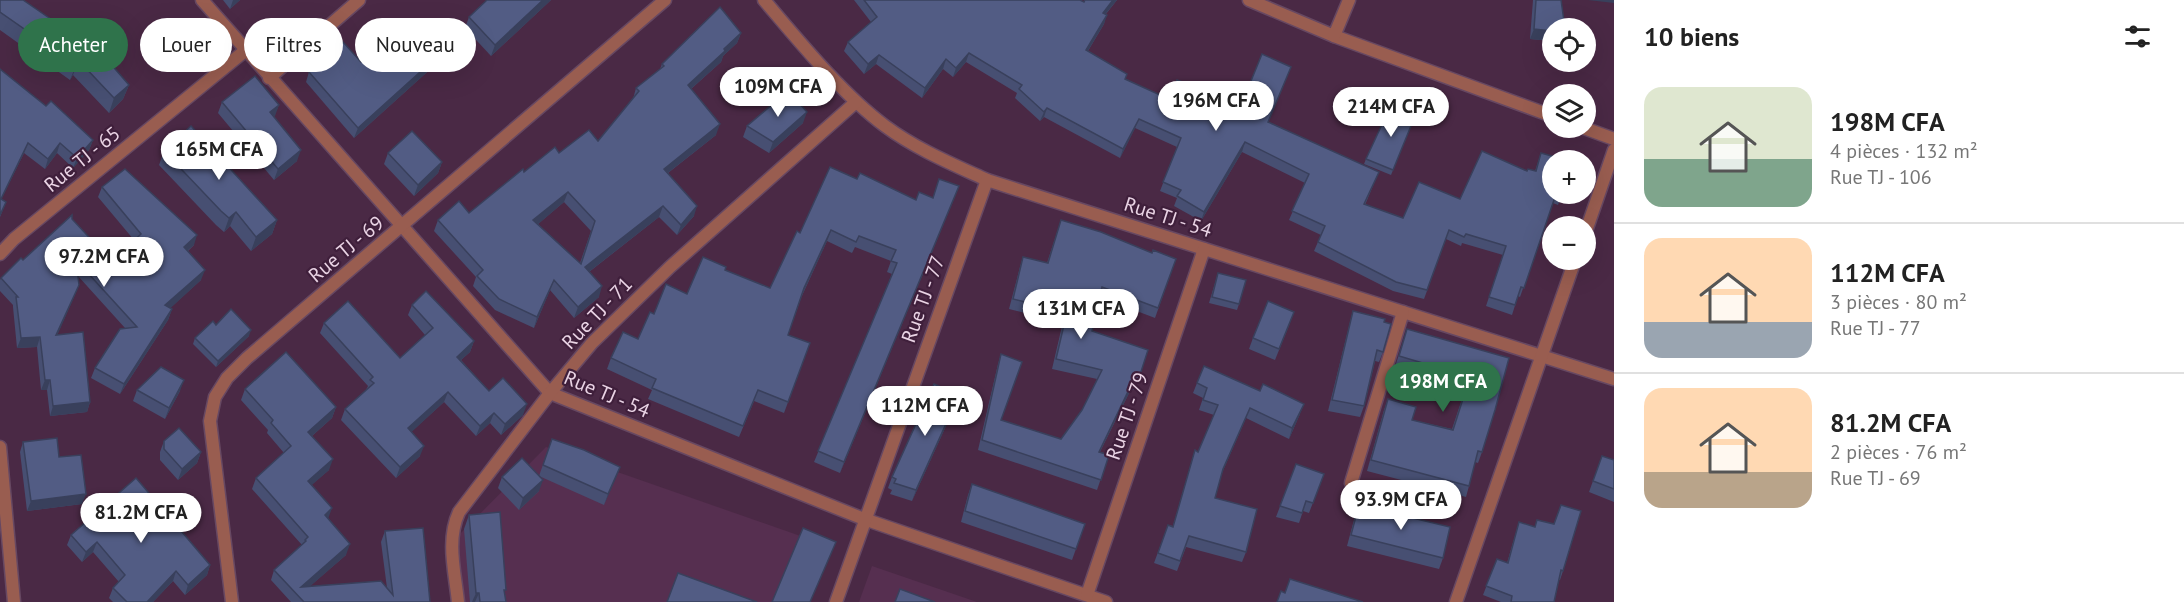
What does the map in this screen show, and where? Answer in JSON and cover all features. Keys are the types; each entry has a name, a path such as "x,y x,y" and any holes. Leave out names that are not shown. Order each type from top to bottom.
{"street":[{"name":"Rue TJ - 54","path":"202,0 244,48"},
{"path":"269,78 359,0"},
{"name":"Rue TJ - 69","path":"232,602 210,421 215,397 227,378 247,358 665,0"},
{"name":"Rue TJ - 54","path":"764,0 856,102 885,126 918,148 987,180 1614,379"},
{"path":"1250,0 1334,36 1542,112"},
{"path":"1334,36 1349,0"},
{"name":"Rue TJ - 65","path":"0,254 14,239 244,52"},
{"name":"Rue TJ - 54","path":"264,72 403,225 550,393 864,519 1106,602"},
{"name":"Rue TJ - 71","path":"458,602 452,541 453,526 459,512 550,393 592,343 670,267 856,102"},
{"path":"1596,132 1614,138"},
{"path":"1591,216 1614,150"},
{"name":"Rue TJ - 77","path":"836,602 987,180"},
{"name":"Rue TJ - 79","path":"1087,595 1204,249"},
{"path":"1456,602 1571,270"},
{"path":"1351,483 1403,312"},
{"path":"0,447 14,602"}],"shaded area":[{"path":"546,447 829,546 810,602 463,602 455,539"},
{"path":"872,566 977,602 859,602"}],"building":[{"path":"0,0 23,0 49,18 18,18 18,25 0,12"},
{"path":"487,0 543,0 495,45 476,25 476,18 469,17"},
{"path":"864,0 1080,0 1084,2 1085,0 1113,0 1103,13 1107,15 1086,50 1127,74 1125,79 1171,100 1177,80 1242,103 1262,54 1291,67 1268,122 1379,172 1364,204 1403,218 1419,182 1460,199 1482,151 1527,171 1528,169 1536,171 1542,153 1542,204 1553,204 1549,216 1542,216 1542,235 1524,288 1521,287 1515,305 1489,297 1506,246 1466,234 1464,237 1449,230 1427,290 1396,282 1318,242 1325,226 1292,211 1309,174 1245,142 1204,212 1177,196 1181,190 1163,182 1181,138 1139,119 1123,149 1047,108 1044,112 1019,89 1022,85 969,53 956,68 946,59 925,88 879,55 868,64 848,42 877,17"},
{"path":"1536,0 1561,0 1564,18 1542,18 1542,30 1534,29"},
{"path":"720,7 741,33 688,85 720,124 664,169 697,206 681,225 663,206 585,267 602,286 578,307 554,280 537,317 499,299 477,276 483,270 438,220 459,201 469,213 523,169 524,172 555,147 559,153 589,130 598,141 639,91 636,88 664,66 662,64","holes":["568,192 595,221 581,264 533,220"]},
{"path":"343,42 355,55 355,72 420,72 358,128 309,72 343,72"},
{"path":"0,69 46,106 51,101 93,140 77,158 60,143 48,159 28,143 1,199 6,202 0,215"},
{"path":"89,72 118,72 129,85 114,98"},
{"path":"255,76 279,105 270,112 301,150 278,169 222,102"},
{"path":"788,91 807,112 773,142 747,126"},
{"path":"1391,105 1415,116 1393,170 1366,159"},
{"path":"191,126 277,220 256,237 236,212 229,218 221,211 164,151"},
{"path":"412,131 442,162 418,185 388,153"},
{"path":"830,167 857,179 860,173 916,200 919,192 933,198 939,179 959,186 844,462 818,451 897,263 891,261 896,250 859,236 856,242 831,230 804,288 788,335 810,343 788,402 758,390 743,426 652,388 656,379 611,358 623,332 638,339 650,312 654,314 666,284 687,294 703,257 726,267 725,270 770,288 797,231 800,233"},
{"path":"125,169 197,235 184,247 205,270 165,305 172,309 124,384 95,368 120,329 137,327 76,260 79,285 56,335 83,332 90,402 53,406 50,380 45,380 40,337 21,338 16,297 18,297 1,278 72,215 72,219 111,261 141,234 102,187"},
{"path":"1061,220 1101,232 1152,253 1153,250 1176,259 1158,308 1102,287 1092,331 1148,350 1138,381 1134,379 1099,452 1109,455 1101,480 982,440 1001,354 1022,362 1001,420 1061,439 1082,410 1102,370 1056,359 1067,312 1013,299 1023,257 1048,263"},
{"path":"1218,273 1246,280 1239,304 1212,297"},
{"path":"426,291 474,341 457,357 489,391 503,378 527,404 505,424 494,413 480,426 448,392 408,428 424,446 400,467 345,409 374,383 370,380 373,377 324,323 348,301 400,358 433,328 412,305"},
{"path":"1268,301 1294,312 1279,349 1253,338"},
{"path":"231,309 251,330 218,361 195,338 213,321 216,325"},
{"path":"1353,311 1385,319 1384,322 1391,324 1383,352 1377,350 1364,406 1332,400"},
{"path":"1407,329 1509,358 1482,452 1478,451 1469,486 1371,460 1388,399 1416,407 1412,420 1453,430 1470,377 1399,356"},
{"path":"286,352 336,407 308,432 333,459 308,481 332,508 325,515 350,544 301,587 381,581 393,595 385,531 423,528 430,602 304,602 274,570 308,537 256,478 291,446 271,423 273,420 245,389"},
{"path":"1204,366 1260,391 1263,384 1304,404 1292,428 1250,408 1223,469 1215,498 1257,509 1246,552 1189,536 1180,561 1158,553 1168,525 1173,527 1195,450 1198,452 1218,405 1203,400 1207,388 1197,383"},
{"path":"161,367 184,380 169,408 137,390"},
{"path":"934,384 959,395 916,490 894,483 896,479 892,477"},
{"path":"179,428 201,452 182,469 164,449 164,441"},
{"path":"57,438 59,457 81,455 86,494 31,501 23,442"},
{"path":"552,439 584,450 620,467 608,494 543,465"},
{"path":"1602,456 1614,460 1614,489 1593,481"},
{"path":"522,458 543,480 523,498 502,477"},
{"path":"1296,464 1324,474 1313,503 1306,501 1302,513 1280,506"},
{"path":"136,478 210,565 188,585 176,571 147,602 127,602 113,588 125,575 97,542 86,552 71,535"},
{"path":"972,484 1085,524 1076,549 965,511"},
{"path":"1359,505 1450,527 1443,558 1351,535"},
{"path":"1561,505 1581,511 1563,571 1561,570 1554,602 1511,602 1512,596 1486,586 1497,559 1508,563 1519,522 1535,527 1537,520 1554,524"},
{"path":"500,512 506,602 480,602 479,593 476,593 469,515"},
{"path":"803,528 836,542 810,602 772,602"},
{"path":"678,573 757,602 667,602"},
{"path":"1290,579 1363,602 1277,602 1281,591 1285,593"},
{"path":"900,589 935,602 895,602"}]}
